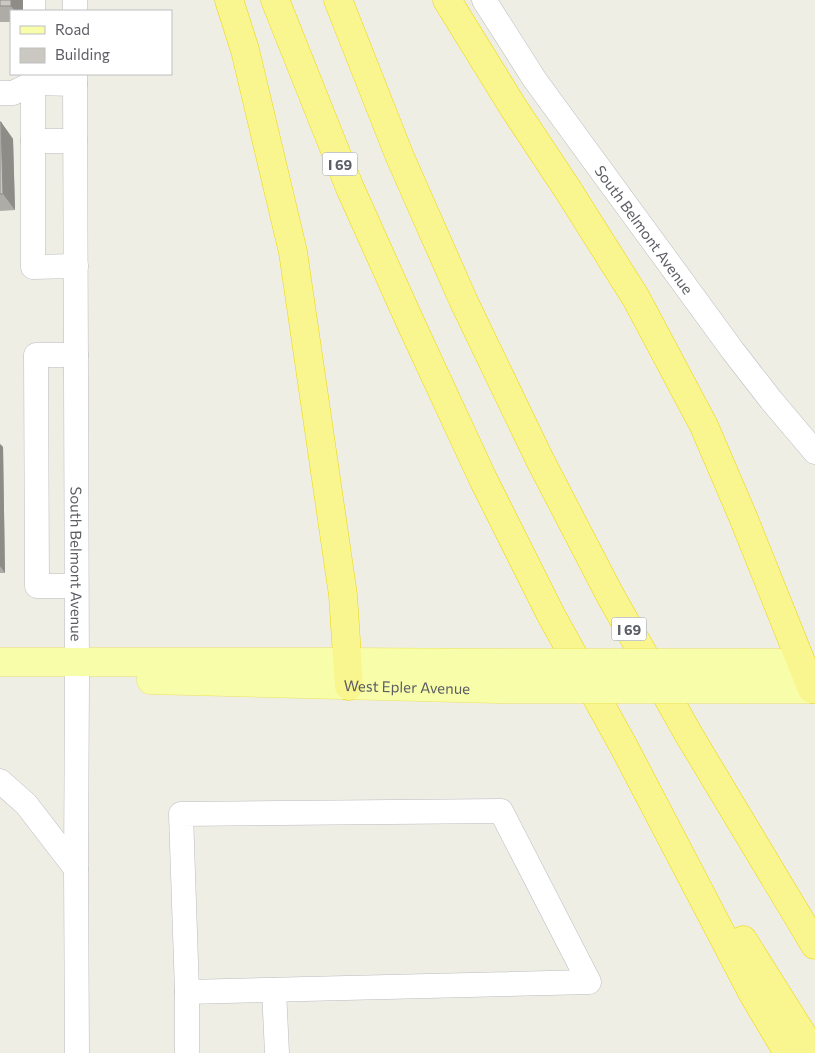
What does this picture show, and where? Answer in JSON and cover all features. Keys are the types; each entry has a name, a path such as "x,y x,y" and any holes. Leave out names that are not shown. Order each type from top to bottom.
{"highway":[{"path":"229,0 244,50 293,252 343,595 348,674"},
{"name":"I 69","path":"275,0 350,188 483,479 551,615 624,747 753,994 788,1053"},
{"name":"I 69","path":"338,0 404,166 464,302 540,460 614,603 689,735 815,945"},
{"path":"447,0 513,108 568,190 636,298 704,426 811,675"},
{"path":"624,747 814,1053"}],"main road":[{"name":"West Epler Avenue","path":"0,662 77,670 497,676 811,675"},
{"name":"West Epler Avenue","path":"0,679 77,670"}],"street":[{"name":"South Belmont Avenue","path":"484,0 535,80 721,335 771,400 815,452"},
{"path":"0,93 13,93 33,78 75,79"},
{"path":"33,78 33,267 76,266"},
{"name":"South Belmont Avenue","path":"75,79 77,1053"},
{"path":"33,141 75,141"},
{"path":"76,355 36,356 37,586 76,586"},
{"path":"0,781 26,804 76,869"},
{"path":"186,992 589,982 501,811 181,814 187,1053"},
{"path":"274,990 277,1053"}],"building":[{"path":"0,0 11,0 11,6 0,6"},
{"path":"1,122 3,194 0,194"}]}
